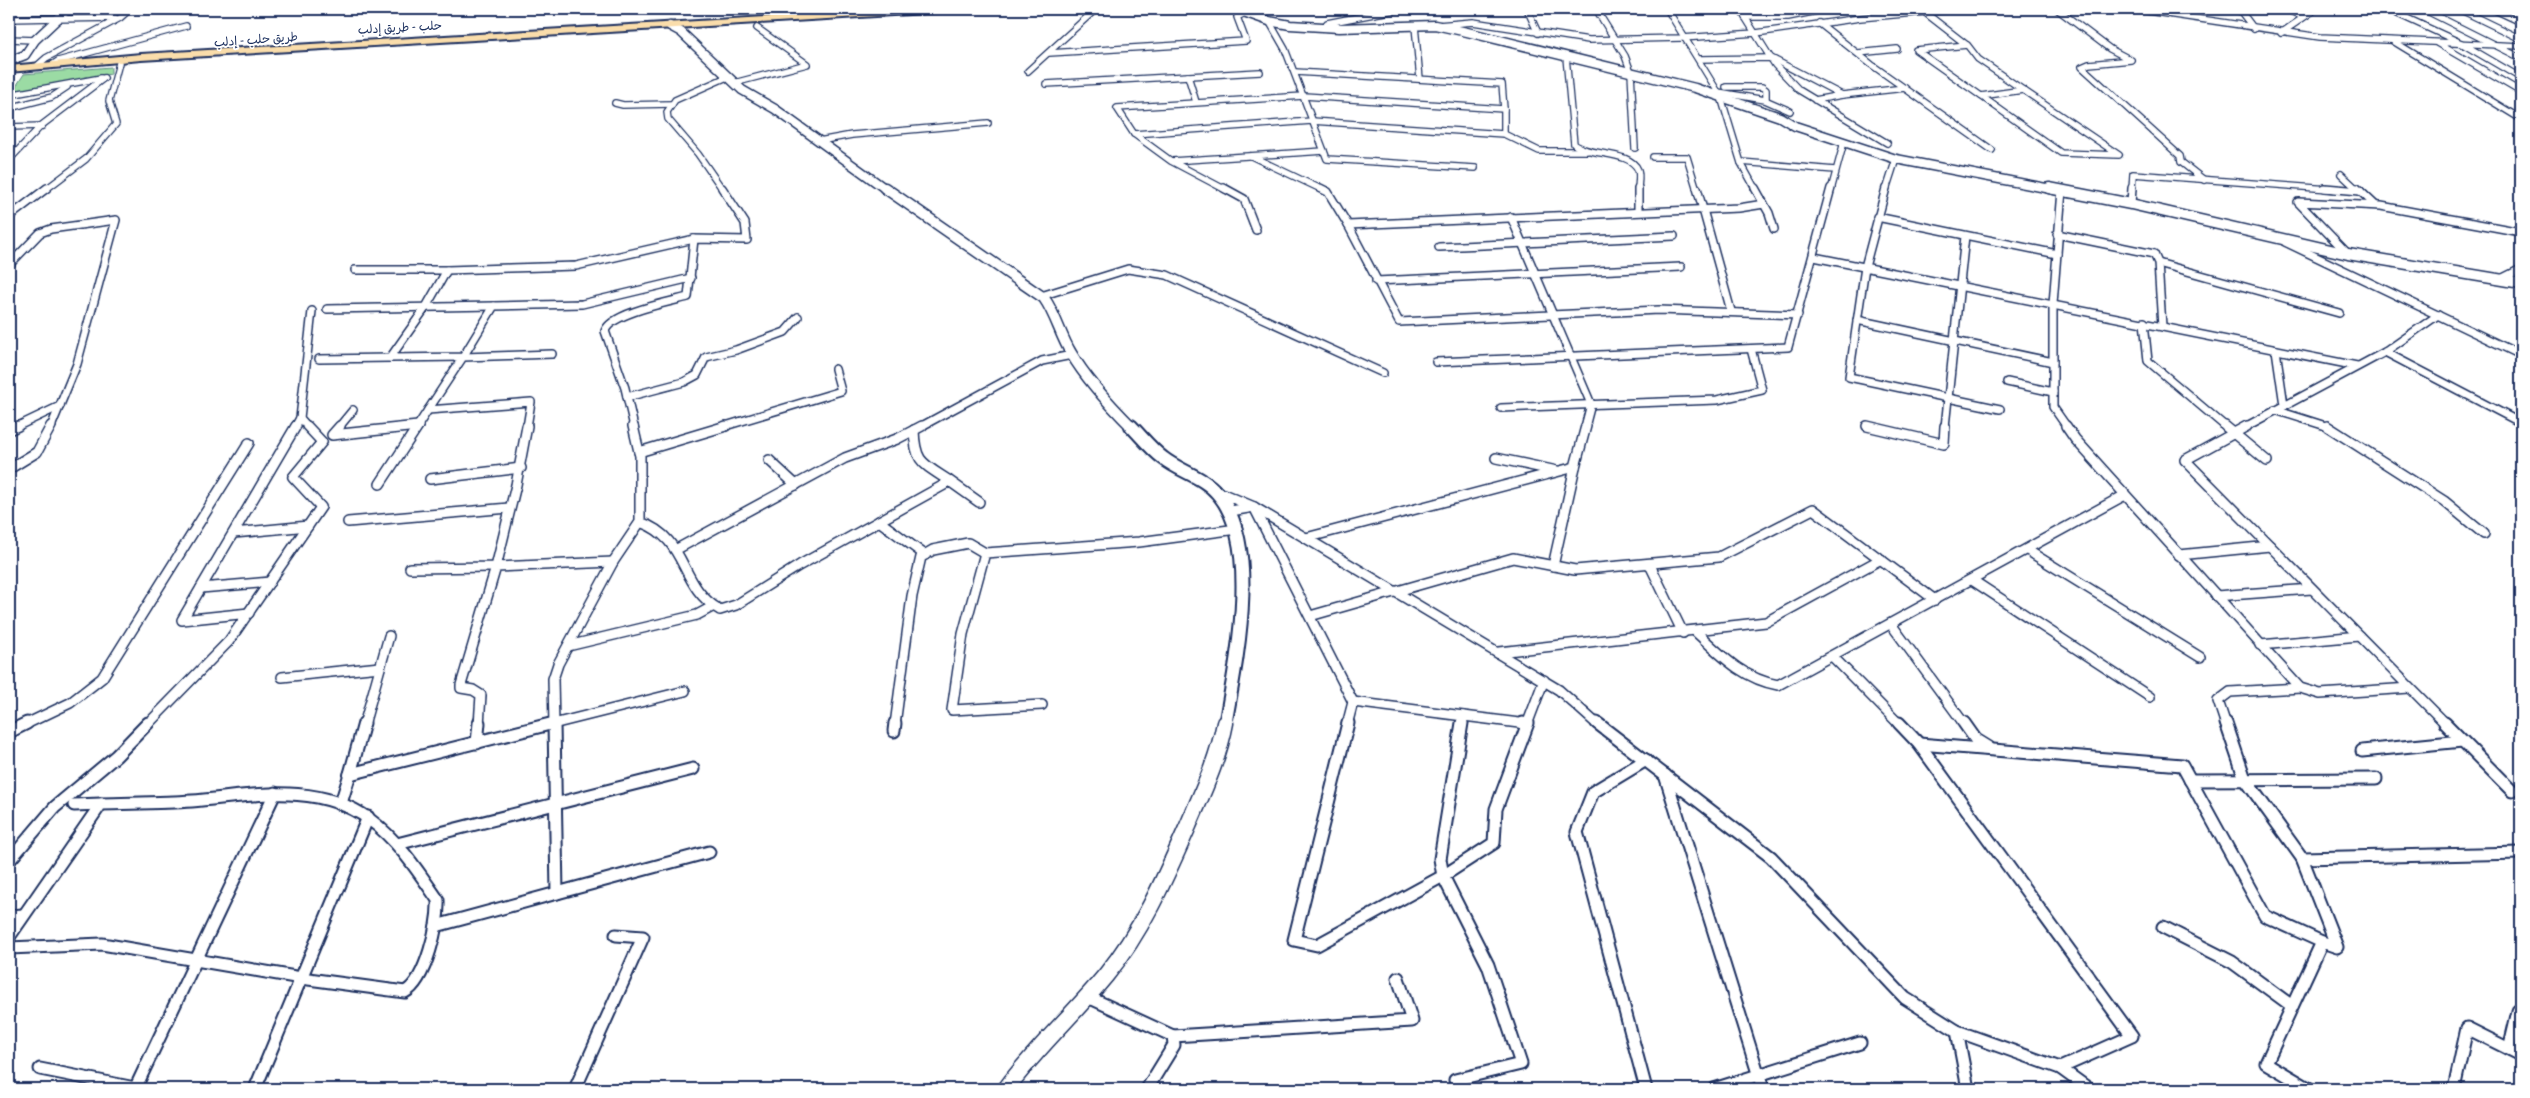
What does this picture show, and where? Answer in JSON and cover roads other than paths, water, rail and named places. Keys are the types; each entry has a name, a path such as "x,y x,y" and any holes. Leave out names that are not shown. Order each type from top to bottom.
{"highway":[{"name":"حلب - طريق إدلب","path":"9,71 37,66 218,52 505,37 870,11 943,9"},
{"name":"طريق حلب - إدلب","path":"9,71 505,37"},
{"path":"319,50 362,45 360,44"},
{"path":"159,60 157,59 161,57 218,52"}],"street":[{"path":"9,61 26,54 56,18 68,9"},
{"path":"37,66 46,58 101,26 120,18 130,9"},
{"path":"1028,71 1050,53 1096,9"},
{"path":"1235,9 1269,21 1290,25 1325,27 1415,26 1473,22 1581,39 1686,38 1756,33 1819,23 1959,9"},
{"path":"1325,27 1327,24 1400,9"},
{"path":"1527,9 1538,33"},
{"path":"1604,9 1600,14 1625,56 1631,72 1635,148"},
{"path":"1667,9 1720,95 1741,162 1764,204 1774,229"},
{"path":"1740,9 1786,78 1815,100 1887,143"},
{"path":"1785,9 1797,15"},
{"path":"1745,17 1765,18 1797,15 1828,9"},
{"path":"2057,9 2110,50 2131,60 2089,64 2082,67 2180,156 2181,162 2204,180"},
{"path":"2134,9 2159,10 2199,16 2254,29 2346,40 2390,39 2521,46"},
{"path":"2239,9 2254,29"},
{"path":"2286,9 2303,18"},
{"path":"2281,33 2316,9"},
{"path":"2387,9 2461,43 2521,78"},
{"path":"2423,9 2521,58"},
{"path":"2459,9 2521,39"},
{"path":"2493,9 2521,22"},
{"path":"1924,11 1967,45 1978,59 2119,155 2061,153 1916,50 1967,45"},
{"path":"1050,53 1246,41 1237,17 1245,12"},
{"path":"9,19 120,18"},
{"path":"1269,21 1285,48 1327,159 1475,168"},
{"path":"1819,23 1905,88 1992,150"},
{"path":"1436,25 1720,95 1780,116 1795,126 1896,159 2132,204 2348,254 2504,278 2521,283"},
{"path":"52,65 58,61 186,26"},
{"path":"670,26 681,32 730,80 775,108 819,141 1041,296 1052,308 1058,328 1069,350 1117,412 1163,458 1216,490 1254,507 1499,652 1559,690 1609,734 1646,760 1771,857 1905,998 1957,1031 2060,1068 2089,1089"},
{"path":"1415,26 1420,79"},
{"path":"355,270 447,270 592,264 694,239 746,240 746,224 698,154 668,119 667,112 672,104 700,87 806,64 757,28"},
{"path":"9,39 36,40"},
{"path":"2390,39 2521,119"},
{"path":"2435,42 2521,92"},
{"path":"1858,53 1897,49"},
{"path":"9,56 26,54"},
{"path":"1566,57 1574,144 1587,151"},
{"path":"1698,59 1771,58 1842,95"},
{"path":"9,217 86,159 116,124 109,101 119,63"},
{"path":"1046,84 1260,72"},
{"path":"1295,72 1502,84 1504,134"},
{"path":"9,95 104,78 116,74"},
{"path":"1188,76 1196,102"},
{"path":"9,160 42,126 104,78"},
{"path":"9,108 52,96 71,84"},
{"path":"1726,87 1762,87 1766,90 1766,100"},
{"path":"1815,100 1905,88"},
{"path":"1981,96 2024,90"},
{"path":"1720,95 1759,98 1779,103 1790,111"},
{"path":"1256,230 1244,199 1171,161 1134,134 1117,108 1304,96 1504,109"},
{"path":"1746,105 1759,98"},
{"path":"615,103 623,105 672,104"},
{"path":"1134,134 1312,120 1504,134 1539,151 1587,151 1620,157 1635,165 1638,170 1638,211"},
{"path":"819,141 852,135 988,123"},
{"path":"9,127 42,126"},
{"path":"1436,362 1788,347 1844,142"},
{"path":"1171,161 1324,151"},
{"path":"1250,156 1328,192 1348,225 1399,322 1659,310 1731,311 1798,315"},
{"path":"1653,157 1686,157 1704,208 1731,311"},
{"path":"1896,159 1877,218 1865,267 1849,377 2000,409"},
{"path":"1741,162 1835,170"},
{"path":"2132,204 2133,174 2360,191"},
{"path":"2341,174 2375,205"},
{"path":"2062,190 2053,304 2054,407 2075,440 2300,688"},
{"path":"2348,254 2298,202 2375,205 2521,232"},
{"path":"1348,225 1704,208 1740,208 1764,204"},
{"path":"1511,217 1591,404 1553,566"},
{"path":"1877,218 2057,254"},
{"path":"9,265 40,233 51,229 116,220 77,364 60,406 46,438 37,452 9,469"},
{"path":"2058,234 2154,254 2158,263 2162,326"},
{"path":"1439,246 1674,236"},
{"path":"1866,426 1944,444 1958,285 1965,236"},
{"path":"2271,236 2521,354"},
{"path":"557,893 553,679 568,646 613,562 640,522 642,506 639,452 627,397 605,331 606,325 619,318 688,297 694,239"},
{"path":"1814,257 2357,366"},
{"path":"2158,263 2339,312"},
{"path":"1376,281 1681,267"},
{"path":"1041,296 1128,269 1167,274 1383,373"},
{"path":"2504,278 2521,269"},
{"path":"390,358 426,307 447,270"},
{"path":"327,309 582,304 691,278"},
{"path":"380,484 494,306"},
{"path":"249,613 182,620 300,418 312,311"},
{"path":"2438,315 2385,352 2185,460 2512,791"},
{"path":"627,397 684,382 696,375 706,357 736,350 785,332 798,317"},
{"path":"1857,320 2053,362"},
{"path":"2144,322 2148,361 2268,460"},
{"path":"1501,408 1717,400 1762,390 1751,349"},
{"path":"677,548 845,458 898,439 1042,361 1069,350"},
{"path":"2276,350 2284,405"},
{"path":"2385,352 2473,396 2521,423"},
{"path":"319,360 552,354"},
{"path":"639,452 841,390 835,369"},
{"path":"2007,382 2053,392"},
{"path":"428,410 531,402 521,468 509,508 496,567 460,685 461,688 473,690 481,695 477,743"},
{"path":"9,430 60,406"},
{"path":"353,410 332,435 418,426"},
{"path":"2275,410 2326,425 2444,501 2484,534"},
{"path":"9,862 55,807 116,756 229,641 321,507 293,477 322,442 300,418"},
{"path":"914,430 914,453 918,459 979,502"},
{"path":"9,732 70,703 102,678 250,443"},
{"path":"1496,458 1559,471"},
{"path":"769,460 796,485"},
{"path":"1306,538 1575,467"},
{"path":"430,479 521,468"},
{"path":"640,522 649,524 661,532 677,548 697,591 705,603 720,610 736,605 800,565 944,485 948,480"},
{"path":"1006,1089 1026,1061 1086,996 1124,951 1162,884 1212,771 1223,734 1235,670 1243,559 1237,529 1230,511 1216,490"},
{"path":"1696,632 1733,667 1762,684 1778,685 2125,495"},
{"path":"1230,511 1254,507"},
{"path":"1254,507 1354,702 1294,940 1317,945 1443,876 1494,844 1496,809 1544,680"},
{"path":"348,522 509,508"},
{"path":"1310,616 1513,558 1575,570 1719,558 1813,509 1935,600"},
{"path":"879,521 925,555"},
{"path":"234,533 308,526"},
{"path":"894,732 912,596 921,557 933,550 968,543 985,554 1139,542 1237,529"},
{"path":"2179,555 2270,546"},
{"path":"2027,550 2200,657"},
{"path":"985,554 963,634 952,710 1042,705"},
{"path":"1499,652 1696,632 1766,622 1881,559"},
{"path":"410,568 496,567 613,562"},
{"path":"1650,565 1683,633"},
{"path":"1972,580 2150,697"},
{"path":"201,588 270,582"},
{"path":"2216,596 2312,589"},
{"path":"568,646 697,615 712,607"},
{"path":"1891,624 1976,740 1991,750"},
{"path":"341,803 389,636"},
{"path":"2260,645 2359,636"},
{"path":"1832,656 1919,744 2132,1036 2060,1068"},
{"path":"282,677 380,667"},
{"path":"1919,744 2182,764 2265,916 2337,947 2302,858 2246,779 2218,701 2230,692 2300,688 2320,694 2410,688"},
{"path":"350,774 685,691"},
{"path":"1354,702 1527,724"},
{"path":"1454,1080 1521,1064 1488,965 1443,876 1440,859 1463,716"},
{"path":"2362,751 2462,740"},
{"path":"1646,760 1593,792 1577,832 1646,1089"},
{"path":"397,844 693,769"},
{"path":"1665,775 1761,1075 1763,1089"},
{"path":"2190,780 2376,779"},
{"path":"40,1069 137,1089 195,961 275,793"},
{"path":"9,948 102,944 302,978 406,992 415,984 436,926 439,908 438,900 397,844 368,817 341,803 300,793 275,793 193,801 74,805"},
{"path":"9,937 101,804"},
{"path":"256,1089 368,817"},
{"path":"436,926 709,852"},
{"path":"2302,858 2521,853"},
{"path":"9,916 24,915"},
{"path":"2163,927 2232,962 2292,1006"},
{"path":"575,1089 643,937 616,935"},
{"path":"2306,1088 2266,1063 2322,942"},
{"path":"1086,996 1173,1036 1412,1021 1398,978"},
{"path":"2509,1049 2518,1012 2521,1011"},
{"path":"2454,1089 2467,1028 2521,1055"},
{"path":"1957,1031 1968,1089"},
{"path":"1147,1089 1174,1045 1173,1036"},
{"path":"1714,1089 1860,1043"}]}
